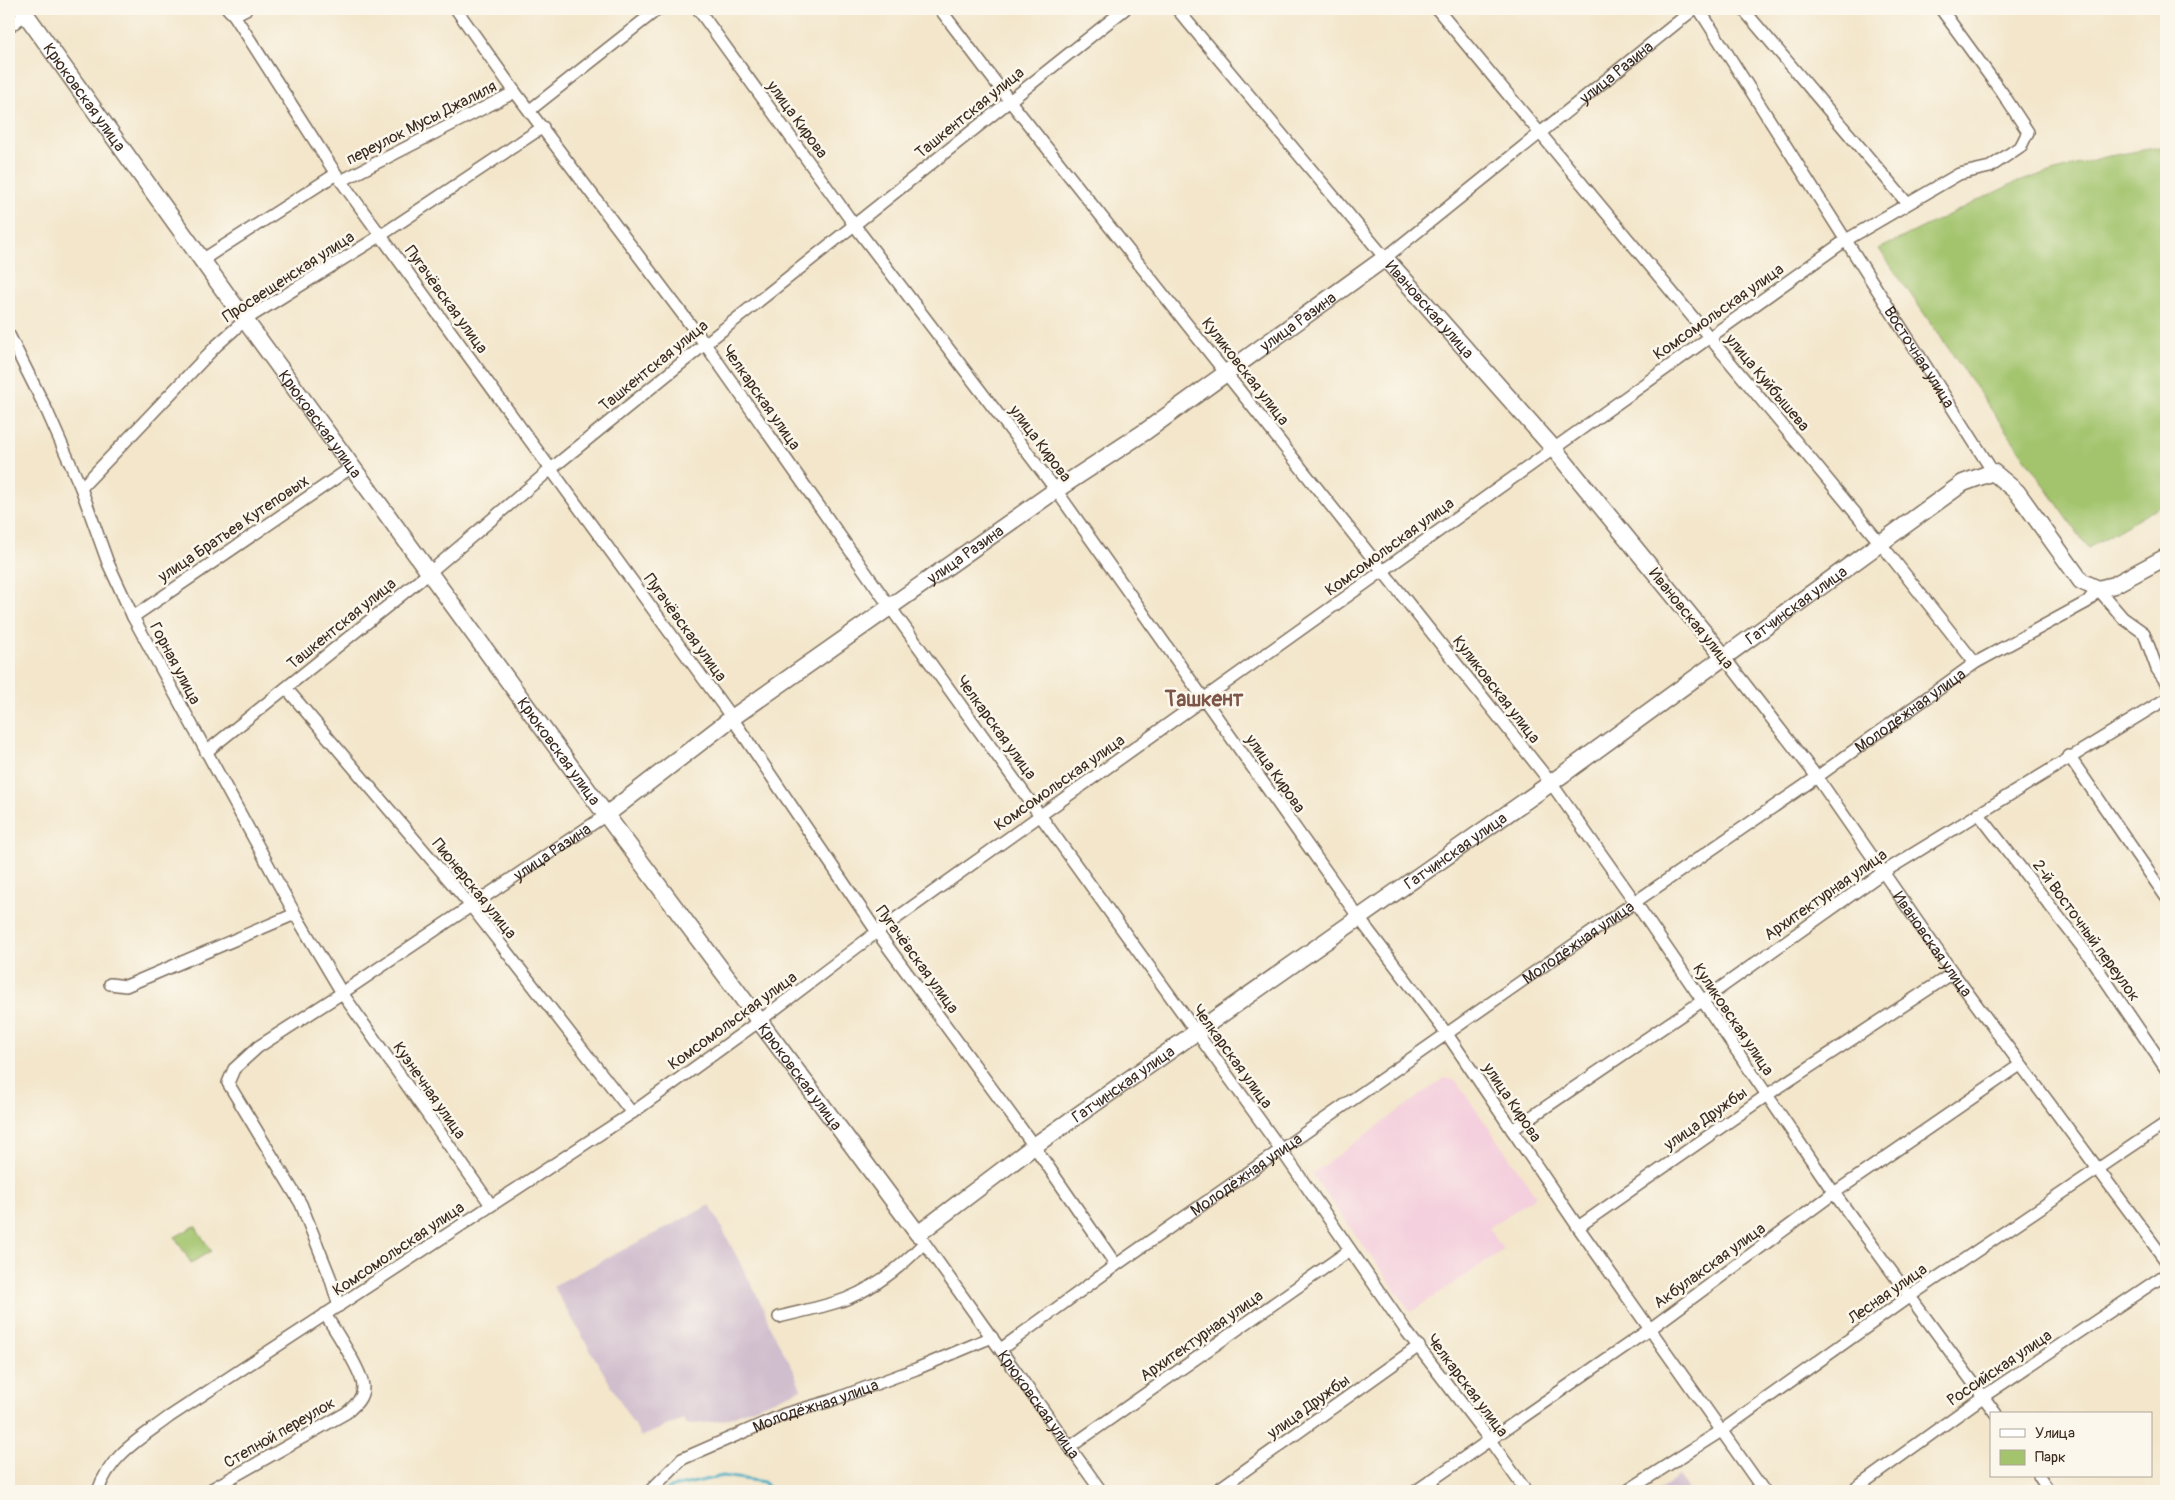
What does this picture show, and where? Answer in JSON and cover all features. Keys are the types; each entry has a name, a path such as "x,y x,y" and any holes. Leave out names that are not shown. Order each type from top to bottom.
{"street":[{"path":"231,12 246,9"},
{"name":"Челкарская улица","path":"456,9 515,92 705,344 890,607 1282,1151 1407,1332 1489,1439 1526,1491"},
{"path":"530,110 658,9"},
{"name":"улица Кирова","path":"698,9 855,226 1056,490 1359,918 1447,1034 1578,1227 1764,1491"},
{"name":"Куликовская улица","path":"940,9 1009,100 1551,783 1635,902 1834,1194 1995,1412"},
{"name":"Ташкентская улица","path":"206,752 430,572 551,469 705,344 1125,9"},
{"name":"Ивановская улица","path":"1177,9 1385,258 1554,449 1724,656 1817,777 1953,973 2166,1261"},
{"name":"улица Куйбышева","path":"1437,9 1881,544 1976,663"},
{"name":"улица Разина","path":"339,1306 330,1277 301,1204 228,1083 234,1069 258,1046 342,993 606,815 732,718 1056,490 1146,431 1385,258 1694,9"},
{"name":"Восточная улица","path":"1699,9 1993,472 2017,492 2081,581 2098,588 2123,618 2144,633 2157,669 2166,682"},
{"path":"1743,9 1907,203"},
{"name":"Комсомольская улица","path":"98,1491 102,1478 125,1450 169,1417 632,1113 758,1022 877,932 1846,240 1959,174 1990,167 2021,146 2028,132 2003,94 1941,9"},
{"path":"9,27 24,11"},
{"name":"Крюковская улица","path":"24,11 245,320 606,815 758,1022 921,1238 1101,1491"},
{"name":"Пугачёвская улица","path":"231,12 380,236 732,718 877,932 1034,1146 1116,1265"},
{"name":"переулок Мусы Джалиля","path":"202,260 339,177 515,92"},
{"name":"Просвещенская улица","path":"81,488 217,345 245,320 380,236 543,127"},
{"name":"Горная улица","path":"9,335 47,411 81,488 108,563 133,617 294,914 342,993"},
{"name":"улица Братьев Кутеповых","path":"133,617 352,467"},
{"name":"Гатчинская улица","path":"780,1317 845,1299 864,1291 889,1274 921,1238 1034,1146 1551,783 1963,483 1993,472"},
{"name":"Молодёжная улица","path":"1001,1349 1116,1265 1817,777 1976,663 2087,602 2098,588 2114,585 2166,557"},
{"name":"Пионерская улица","path":"286,688 471,906 632,1113"},
{"name":"Архитектурная улица","path":"1512,1130 1702,1001 1882,873 2070,756 2166,699"},
{"path":"2070,756 2166,897"},
{"name":"2-й Восточный переулок","path":"1978,813 2089,956 2166,1069"},
{"path":"110,984 126,986 294,914"},
{"name":"улица Дружбы","path":"1578,1227 1767,1095 1953,973"},
{"name":"Кузнечная улица","path":"342,993 491,1205"},
{"name":"Акбулакская улица","path":"1416,1491 1650,1329 1834,1194 2020,1065"},
{"name":"Лесная улица","path":"1627,1491 1721,1430 1910,1296 2166,1123"},
{"name":"Архитектурная улица","path":"1070,1447 1350,1250"},
{"name":"Российская улица","path":"1852,1491 1984,1396 2166,1274"},
{"name":"Степной переулок","path":"208,1491 346,1413 358,1402 363,1388 360,1374 325,1314"},
{"name":"Молодёжная улица","path":"650,1491 682,1459 785,1414 830,1401 916,1369 992,1337"},
{"name":"улица Дружбы","path":"1216,1491 1419,1346"},
{"path":"2040,1478 2049,1491"}],"shaded area":[{"path":"1444,1078 1456,1081 1536,1196 1489,1228 1503,1250 1411,1312 1312,1174"},
{"path":"710,1205 764,1309 770,1327 793,1369 801,1389 724,1420 688,1425 683,1419 641,1437 553,1286"},
{"path":"1679,1476 1689,1491 1657,1491"}],"green space":[{"path":"2166,146 2166,503 2088,548 1879,249 2014,183 2104,157"},
{"path":"195,1226 211,1251 191,1263 175,1237"}],"waterway":[{"path":"666,1491 669,1488 723,1476 764,1482 771,1491"}],"district":[{"name":"Ташкент","path":"1204,699"}]}
